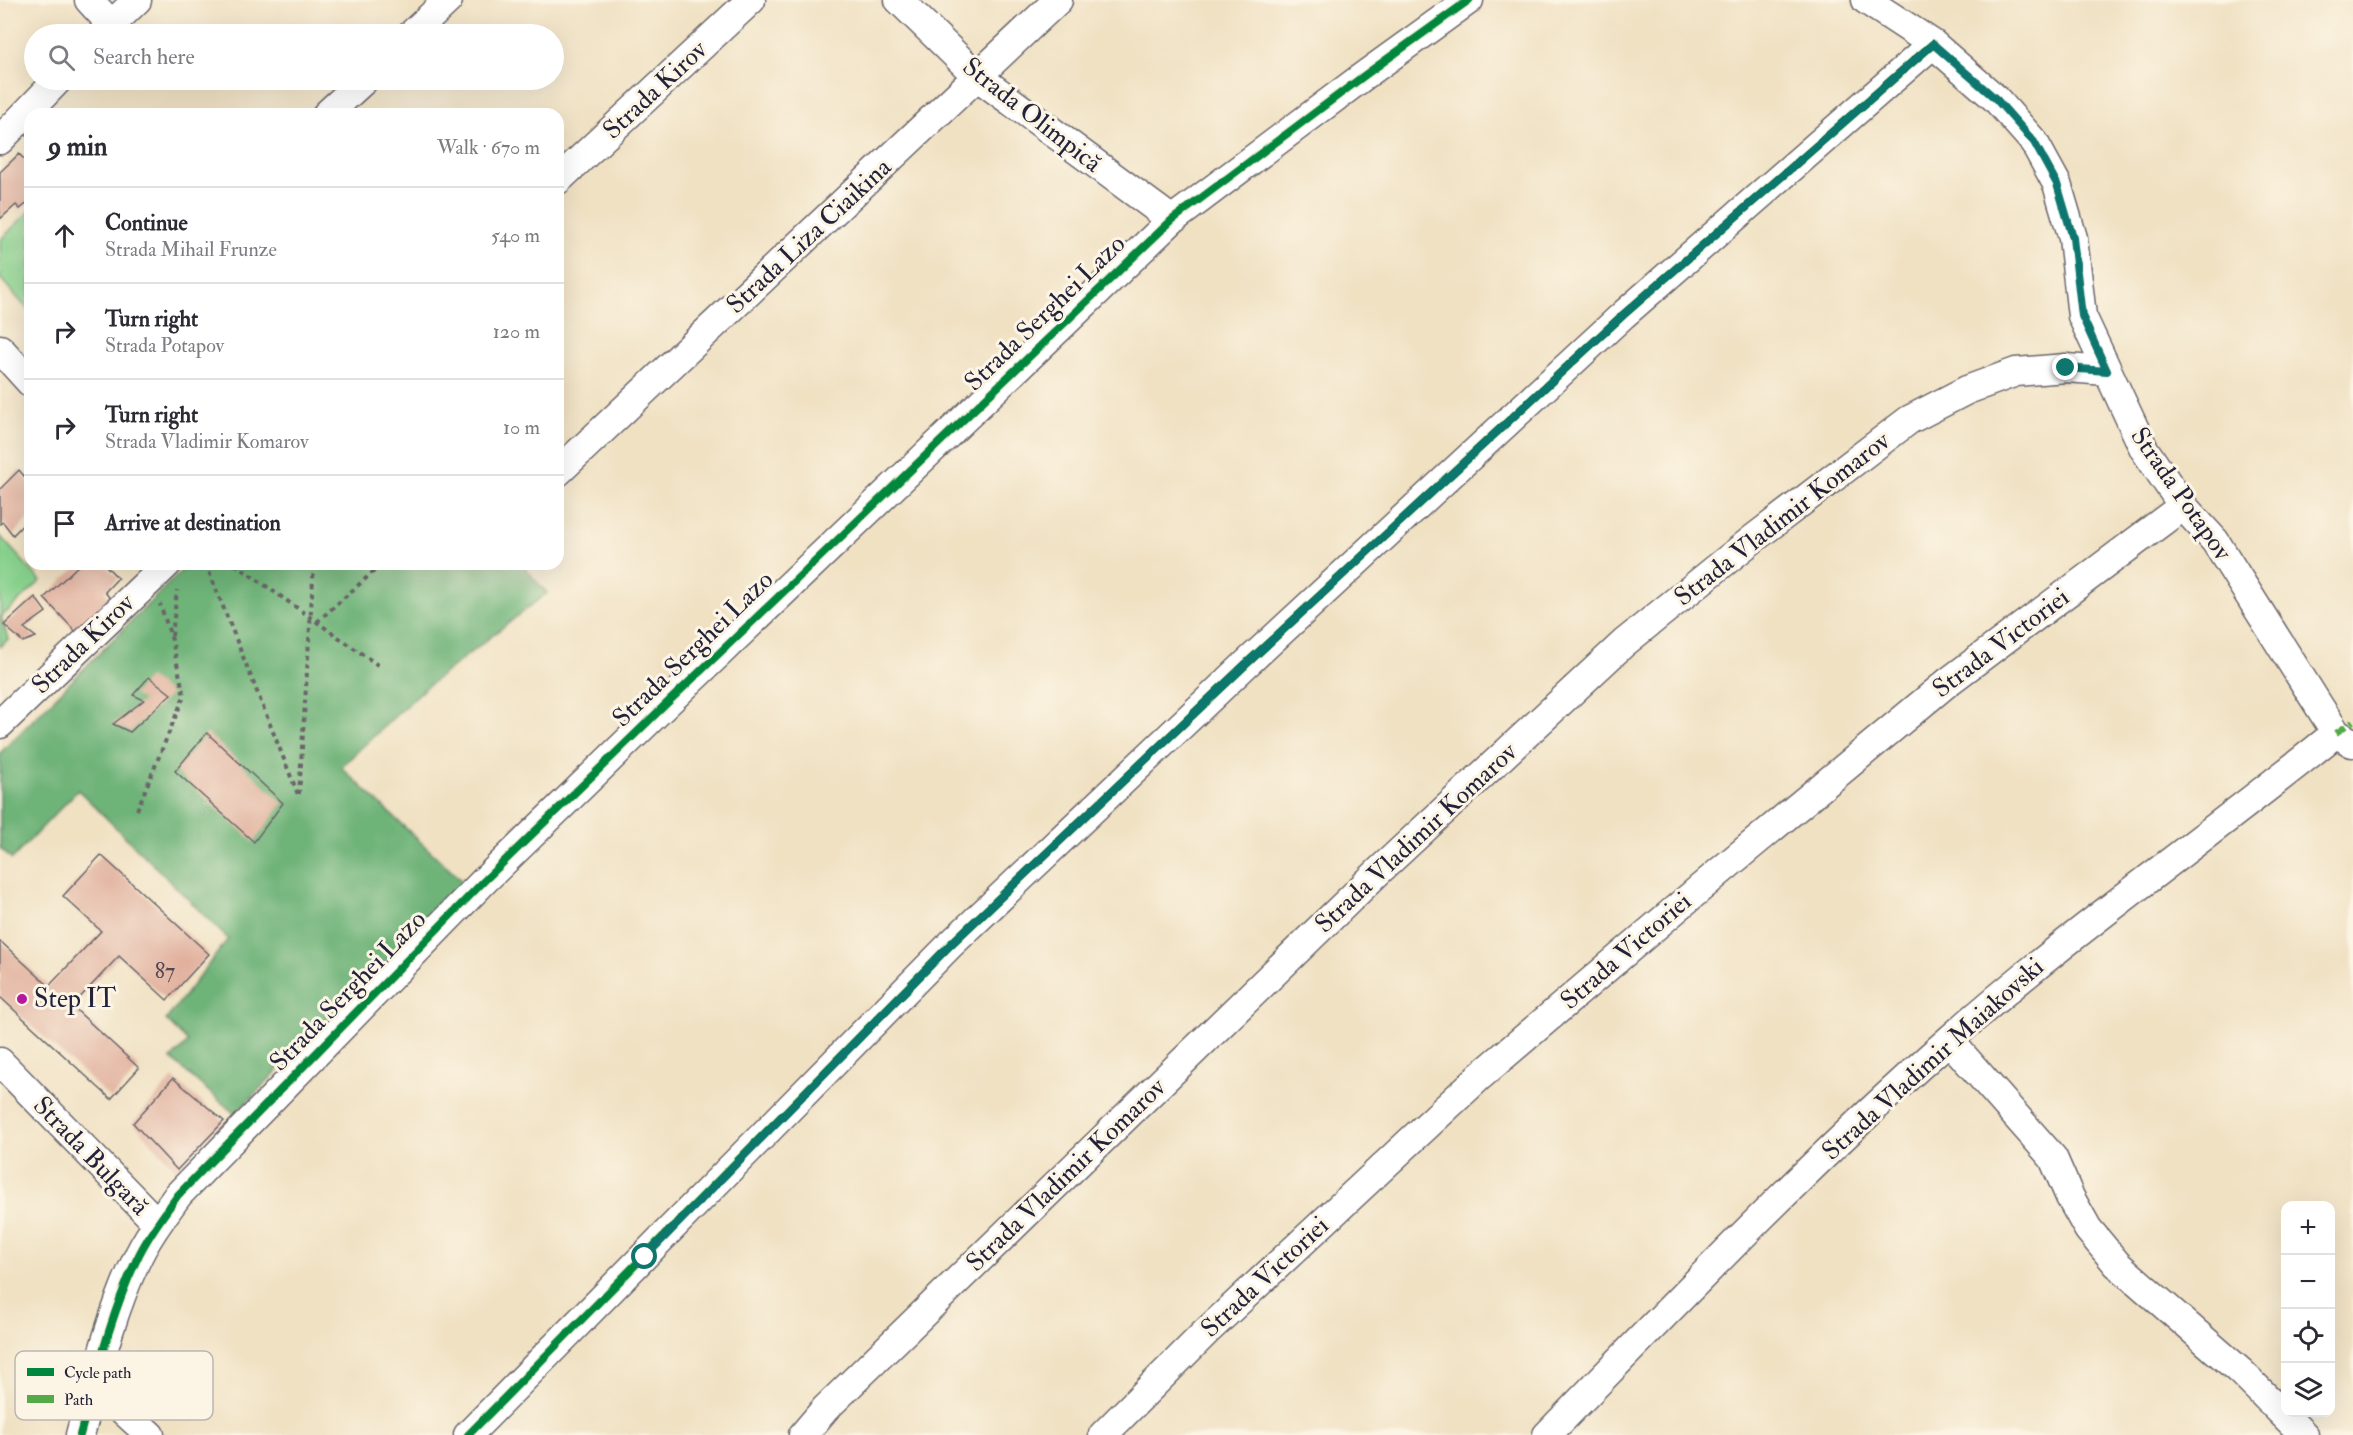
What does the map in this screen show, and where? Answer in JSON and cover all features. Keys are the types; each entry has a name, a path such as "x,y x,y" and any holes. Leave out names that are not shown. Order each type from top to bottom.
{"street":[{"path":"89,0 103,24"},
{"path":"111,24 137,0"},
{"path":"423,24 448,0"},
{"name":"Strada Kirov","path":"564,174 751,0"},
{"name":"Strada Olimpică","path":"899,0 978,77 1172,220"},
{"name":"Strada Liza Ciaikina","path":"564,466 1059,0"},
{"name":"Strada Serghei Lazo","path":"104,1351 136,1261 157,1224 178,1196 484,881 663,706 1172,220 1469,0"},
{"name":"Strada Potapov","path":"1866,0 1933,44 1996,99 2034,142 2057,184 2073,238 2082,316 2144,449 2183,506 2215,542 2344,738"},
{"path":"468,1435 951,944 1176,730 1623,315 1933,44"},
{"path":"31,108 48,90"},
{"path":"334,108 353,90"},
{"path":"0,140 24,115"},
{"path":"0,349 24,375"},
{"name":"Strada Vladimir Komarov","path":"803,1435 825,1409 1379,871 1634,635 1753,539 1909,420 1966,390 2016,372 2066,368 2107,371"},
{"name":"Strada Victoriei","path":"1102,1435 1206,1332 1479,1077 1718,873 1948,682 2183,506"},
{"name":"Strada Kirov","path":"0,724 165,576"},
{"name":"Strada Vladimir Maiakovski","path":"1547,1435 1827,1153 1949,1040 2080,930 2276,782 2344,738"},
{"path":"1949,1040 2054,1158 2070,1197 2088,1229 2117,1264 2241,1372 2304,1435"},
{"name":"Strada Bulgară","path":"0,1062 157,1224"},
{"name":"Strada Serghei Lazo","path":"80,1435 84,1420"},
{"path":"134,1420 150,1435"}],"path":[{"path":"208,570 299,797 314,570"},
{"path":"243,570 379,666"},
{"path":"317,622 375,570"},
{"path":"137,810 184,696 172,640 165,576"},
{"path":"165,576 172,640"}],"green space":[{"path":"24,217 24,305 0,278 0,240"},
{"path":"0,536 24,562 24,570 31,570 41,581 1,617 8,639 0,647"},
{"path":"182,570 526,570 547,593 424,689 341,767 463,882 235,1114 171,1059 188,1042 166,1020 228,939 78,790 12,859 0,848 0,753"}],"building":[{"path":"19,154 24,159 24,206 20,209 16,205 0,219 0,172"},
{"path":"19,470 24,476 24,523 13,535 3,522 0,524 0,489"},
{"path":"74,570 110,570 118,578 105,592 114,604 78,634 44,598"},
{"path":"35,597 46,612 24,628 36,637 23,642 4,625"},
{"path":"149,677 171,694 130,732 113,724 144,700 133,695"},
{"path":"207,733 283,803 254,842 175,771"},
{"path":"101,855 209,954 167,1000 119,956 72,1006 139,1068 111,1099 0,997 0,941 49,986 101,931 63,896"},
{"path":"173,1078 224,1121 177,1170 133,1123"}],"marked path":[{"path":"2336,733 2353,721"}],"cycle path":[{"path":"103,1351 136,1261 178,1195 484,881 1172,220 1469,0"},
{"path":"468,1435 951,944 1245,665 1623,315 1933,44"},
{"path":"80,1435 84,1420"}],"place":[{"name":"Step IT","path":"22,999"}],"route":[{"path":"645,1257 951,944 1245,665 1623,315 1933,44 1996,99 2034,142 2057,184 2073,238 2082,316 2107,371 2066,368"}]}
